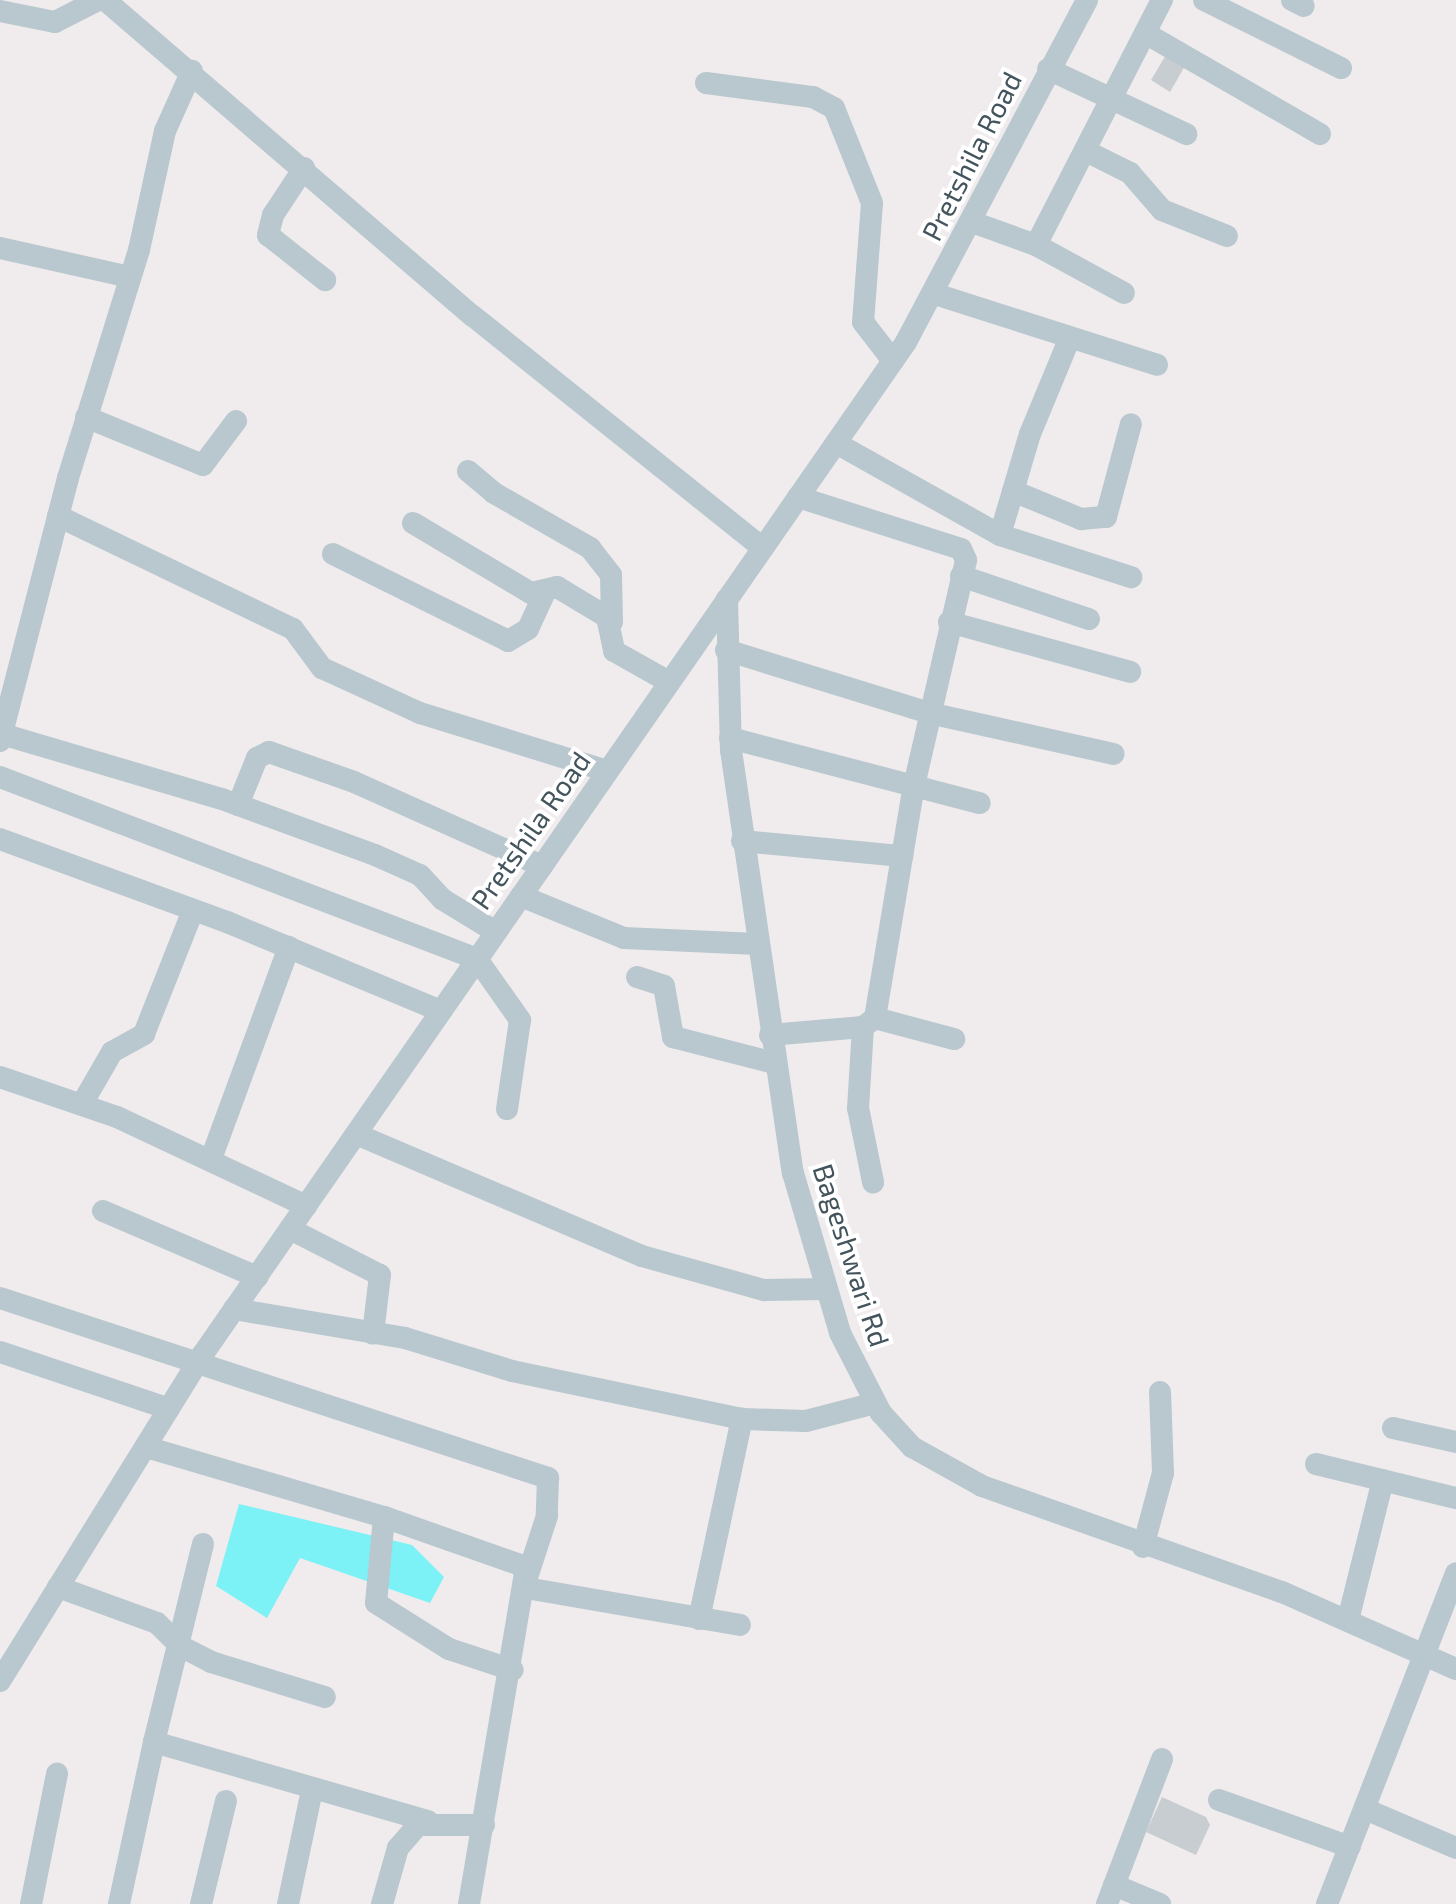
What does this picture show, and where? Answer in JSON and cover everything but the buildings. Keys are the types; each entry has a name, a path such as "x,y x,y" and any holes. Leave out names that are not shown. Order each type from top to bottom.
{"street":[{"path":"0,11 55,22 101,0 192,70 473,316 762,548"},
{"name":"Pretshila Road","path":"0,1680 200,1359 893,361 935,294 1048,69 1088,0"},
{"path":"1036,246 1162,0"},
{"path":"1204,0 1341,68"},
{"path":"1145,34 1320,134"},
{"path":"1048,69 1186,134"},
{"path":"192,70 165,130 130,277 58,516 1,738 238,805 420,875 442,899 496,932"},
{"path":"706,83 812,97 834,108 872,204 863,322 893,361"},
{"path":"1086,151 1130,173 1162,210 1226,236"},
{"path":"304,168 273,215 268,235 324,280"},
{"path":"972,222 1036,246 1124,294"},
{"path":"0,248 130,277"},
{"path":"935,294 1157,365"},
{"path":"1000,535 1069,340"},
{"path":"86,417 202,465 236,422"},
{"path":"1013,491 1081,519 1106,517 1131,424"},
{"path":"836,442 1000,535 1131,577"},
{"path":"468,471 494,494 590,548 610,575 614,651 669,682"},
{"path":"798,497 961,549 966,560 913,790 869,1022 858,1108 872,1182"},
{"path":"58,516 293,629 322,668 420,713 607,771"},
{"path":"413,523 524,589 545,592 557,587 612,622"},
{"path":"332,554 508,641 528,629 545,592"},
{"path":"961,576 1089,618"},
{"name":"Bageshwari Rd","path":"727,599 730,738 774,1063 793,1173 826,1289 875,1403 912,1447 944,1468 1143,1547 1348,1620 1456,1669"},
{"path":"950,622 1130,672"},
{"path":"726,650 929,714 1114,754"},
{"path":"730,738 913,790 980,804"},
{"path":"238,805 256,758 269,752 390,797 542,866"},
{"path":"0,776 477,959 520,1020 508,1109"},
{"path":"0,839 290,947 442,1010"},
{"path":"742,841 902,856"},
{"path":"521,896 624,938 757,944"},
{"path":"82,1104 112,1052 144,1034 194,910"},
{"path":"210,1159 290,947"},
{"path":"637,978 664,986 673,1037 774,1063"},
{"path":"770,1035 869,1022 954,1039"},
{"path":"0,1077 82,1104 306,1206"},
{"path":"356,1134 642,1256 764,1290 826,1289"},
{"path":"103,1211 257,1277"},
{"path":"290,1229 380,1276 373,1334"},
{"path":"0,1298 200,1359 548,1478 546,1516 527,1581 469,1904"},
{"path":"234,1309 373,1334 742,1419 806,1421 875,1403"},
{"path":"0,1352 169,1410"},
{"path":"1143,1547 1163,1473 1160,1392"},
{"path":"699,1619 742,1419"},
{"path":"1393,1428 1456,1442"},
{"path":"146,1447 384,1516 520,1562 527,1581"},
{"path":"1316,1464 1456,1498"},
{"path":"1348,1620 1383,1480"},
{"path":"384,1516 376,1604 433,1641 513,1670"},
{"path":"119,1904 203,1544"},
{"path":"1326,1904 1451,1603 1456,1574"},
{"path":"527,1581 740,1625"},
{"path":"58,1587 156,1622 180,1646 325,1697"},
{"path":"154,1742 428,1821 484,1825"},
{"path":"1160,1904 1111,1895 1162,1759"},
{"path":"31,1904 57,1774"},
{"path":"288,1904 312,1790"},
{"path":"1219,1800 1350,1848"},
{"path":"201,1904 226,1801"},
{"path":"1365,1809 1456,1848"},
{"path":"382,1904 404,1836 428,1821"}],"water":[{"path":"239,1504 412,1545 444,1577 430,1603 300,1558 267,1618 216,1586"}]}
